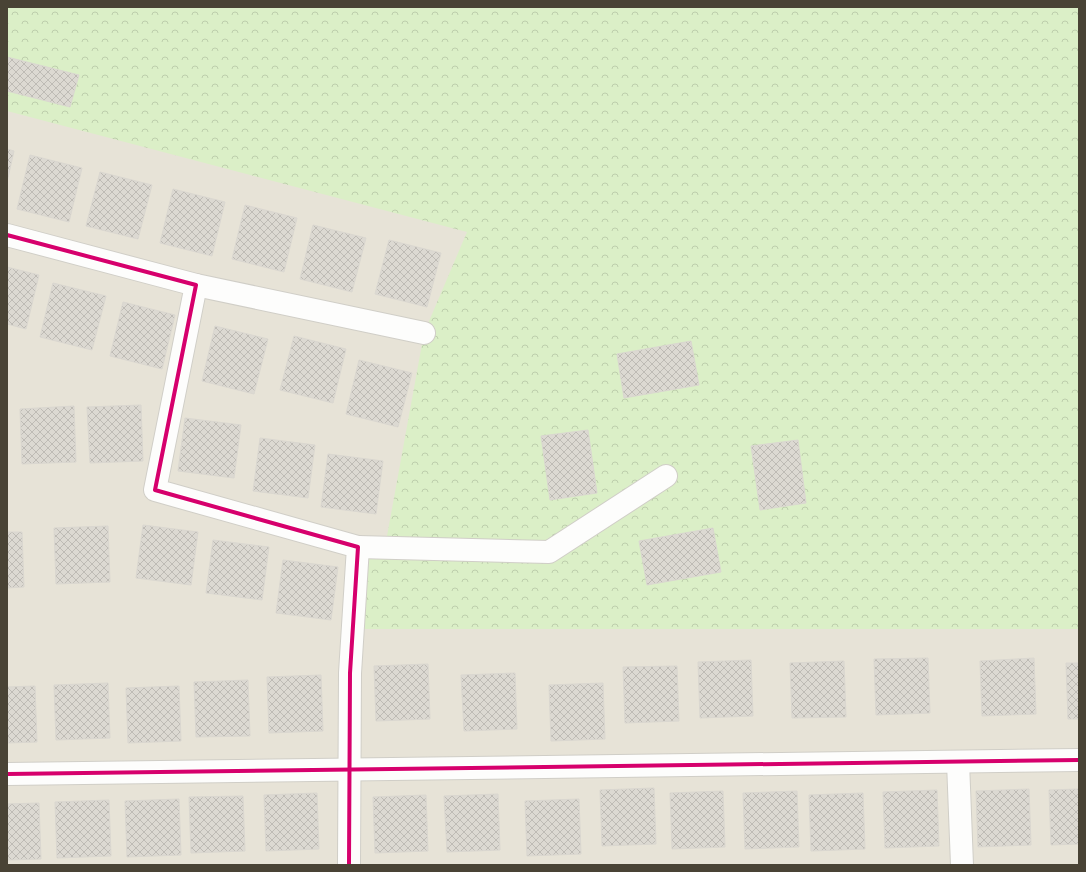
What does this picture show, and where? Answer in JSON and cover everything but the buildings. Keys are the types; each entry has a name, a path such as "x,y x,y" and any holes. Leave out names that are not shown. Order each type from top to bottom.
{"street":[{"path":"7,235 196,285 424,333"},
{"path":"196,285 155,490 358,547 549,552 666,476"},
{"path":"348,865 350,673 358,547"},
{"path":"7,774 1079,760"},
{"path":"958,762 962,865"}],"shaded area":[{"path":"7,7 1079,7 1079,865 7,865"}],"green space":[{"path":"7,7 1079,7 1079,629 353,629 358,547 385,547 424,333 467,232 7,111"}],"cycle path":[{"path":"7,235 196,285 155,490 358,547 350,673 349,865"},
{"path":"7,774 1079,760"}]}
